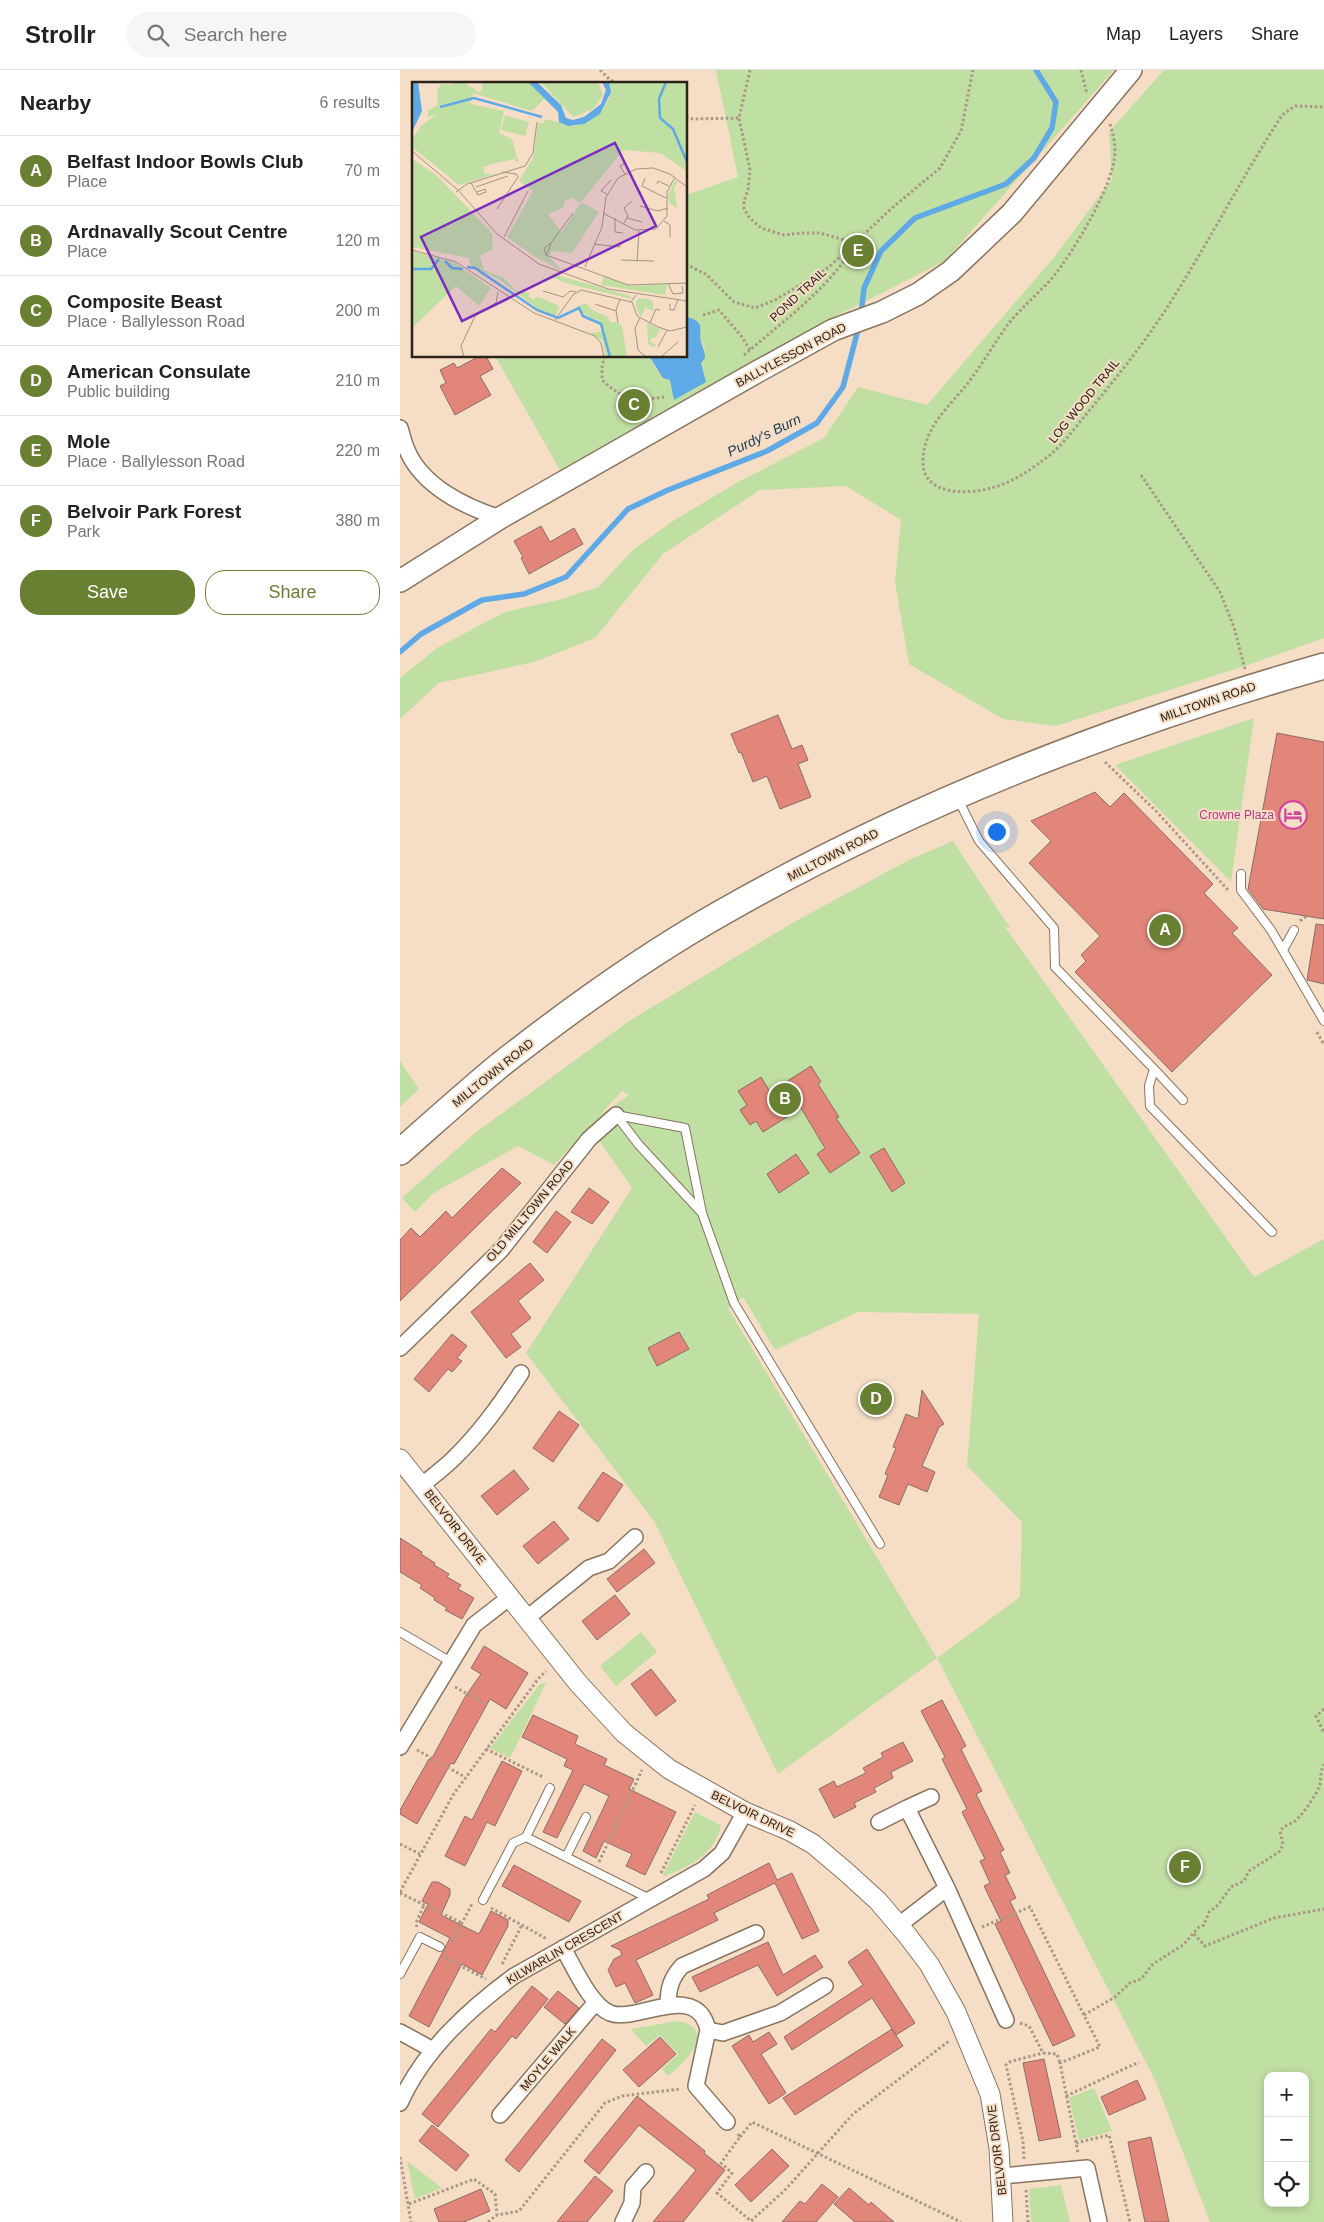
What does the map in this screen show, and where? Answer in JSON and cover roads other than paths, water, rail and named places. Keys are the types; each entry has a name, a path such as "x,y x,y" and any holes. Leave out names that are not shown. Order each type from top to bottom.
{"highway":[{"name":"MILLTOWN ROAD","path":"400,1152 500,1066 574,1010 662,950 722,913 816,863 886,828 1021,768 1087,743 1251,687 1324,666"}],"main road":[{"name":"BALLYLESSON ROAD","path":"400,581 500,518 833,330 882,312 918,294 952,271 1012,213 1131,70"}],"street":[{"path":"400,428 408,452 423,475 446,493 471,508 500,518"},
{"name":"OLD MILLTOWN ROAD","path":"400,1348 501,1250 589,1139 616,1115"},
{"path":"422,1485 454,1458 475,1435 521,1373"},
{"name":"BELVOIR DRIVE","path":"400,1459 578,1683 624,1733 669,1769 703,1789 745,1812 790,1831 813,1844 878,1901 899,1925 929,1964 963,2030 990,2094 999,2148 1003,2222"},
{"path":"527,1618 589,1568 609,1561 635,1537"},
{"path":"402,1745 474,1625 510,1597"},
{"path":"879,1822 930,1797"},
{"path":"908,1808 947,1888 1006,2020"},
{"name":"KILWARLIN CRESCENT","path":"400,2103 433,2050 459,2020 514,1976 704,1869 722,1853 745,1812"},
{"path":"899,1925 947,1888"},
{"path":"668,2006 670,1983 674,1974 682,1966 756,1933"},
{"path":"563,1948 596,2002 610,2013 620,2014 680,2005 699,2013 706,2022 708,2030 696,2086 727,2122"},
{"path":"708,2030 723,2033 780,2013 825,1986"},
{"name":"MOYLE WALK","path":"500,2115 596,2002"},
{"path":"400,2032 433,2050"},
{"path":"1001,2176 1087,2168 1099,2222"},
{"path":"623,2222 632,2203 633,2187 646,2172"}],"lane":[{"path":"957,797 979,840 1054,928 1055,967 1183,1100"},
{"path":"1241,874 1241,890 1271,930 1324,1021"},
{"path":"1282,950 1294,930"},
{"path":"1154,1069 1149,1086 1150,1106 1272,1232"},
{"path":"616,1115 685,1128 702,1213 734,1303 880,1544"},
{"path":"616,1115 638,1145 702,1213"},
{"path":"400,1632 451,1662"},
{"path":"483,1900 513,1843 526,1837 550,1788"},
{"path":"566,1857 586,1817"},
{"path":"526,1837 650,1898"},
{"path":"400,1974 420,1937 444,1949"}],"water":[{"path":"688,318 697,321 700,327 700,338 705,358 701,363 706,382 674,400 670,380 663,378 650,358 688,358"}],"waterway":[{"name":"Purdy's Burn","path":"861,314 864,288 881,251 915,218 1006,184 1034,158 1052,128 1056,102 1036,70"},
{"name":"Purdy's Burn","path":"400,652 421,634 482,600 524,594 566,577 628,509 668,490 767,451 817,423 843,387 859,326"}],"place":[{"name":"Mole","path":"858,251"},
{"name":"Composite Beast","path":"634,405"},
{"name":"Crowne Plaza","path":"1293,815"},
{"name":"Belfast Indoor Bowls Club","path":"1165,930"},
{"name":"Ardnavally Scout Centre","path":"785,1099"},
{"name":"American Consulate","path":"876,1399"},
{"name":"Belvoir Park Forest","path":"1185,1867"}]}
